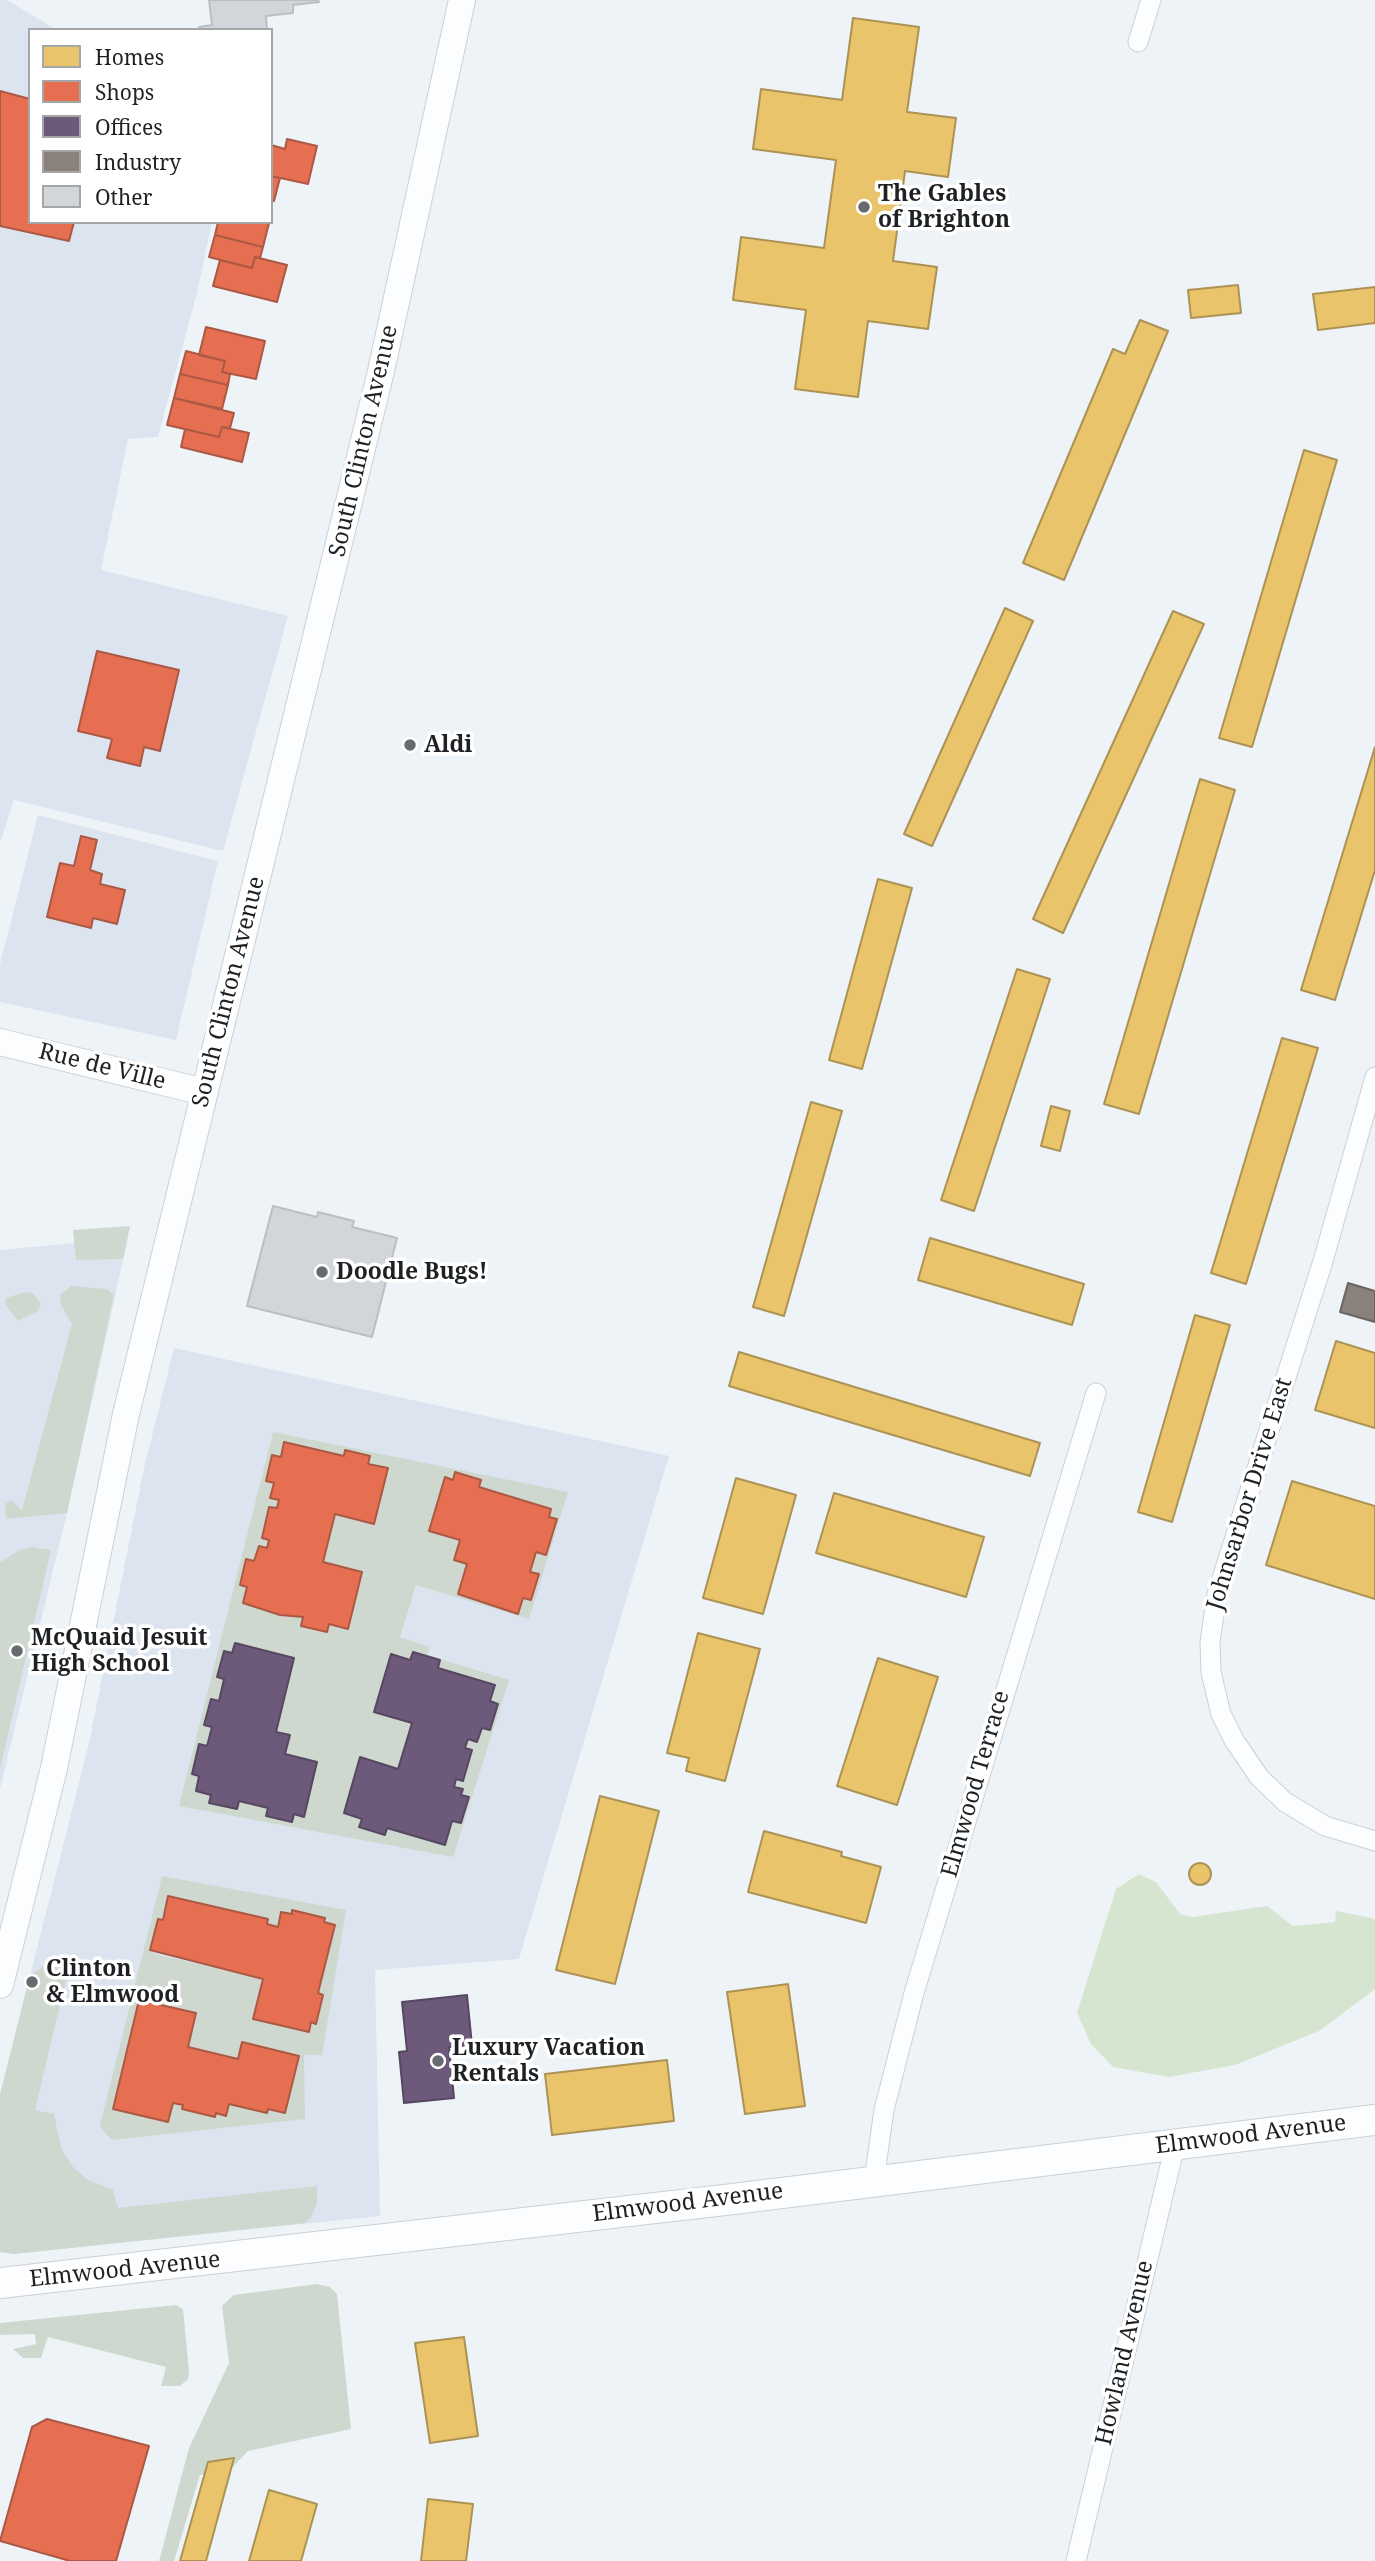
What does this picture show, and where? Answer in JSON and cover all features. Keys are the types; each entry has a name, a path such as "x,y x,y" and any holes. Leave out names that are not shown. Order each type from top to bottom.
{"main road":[{"name":"Elmwood Avenue","path":"0,2283 717,2201 1375,2120"}],"street":[{"name":"South Clinton Avenue","path":"0,1985 60,1741 126,1414 381,371 462,0"},
{"path":"1138,42 1152,0"},
{"name":"Rue de Ville","path":"0,1042 204,1093"},
{"name":"Johnsarbor Drive East","path":"1375,1077 1330,1238 1217,1594 1210,1642 1211,1672 1221,1714 1234,1740 1259,1777 1298,1812 1325,1826 1375,1841"},
{"name":"Elmwood Terrace","path":"874,2180 884,2110 914,1993 1096,1393"},
{"name":"Howland Avenue","path":"1076,2561 1175,2144"}],"shaded area":[{"path":"0,0 7,0 54,28 28,28 28,224 212,224 197,293 158,437 128,439 101,570 288,616 223,851 14,800 0,843"},
{"path":"38,815 218,861 176,1040 0,1002 0,964"},
{"path":"130,1226 123,1259 76,1260 73,1230"},
{"name":"McQuaid Jesuit High School","path":"128,1238 67,1513 0,1789 0,1250"},
{"path":"71,1286 107,1289 114,1295 67,1513 6,1519 5,1504 11,1500 22,1510 72,1324 61,1305 60,1295"},
{"path":"25,1292 33,1293 41,1304 38,1311 18,1321 5,1304 6,1298"},
{"path":"174,1348 669,1456 519,1959 375,1970 380,2216 14,2254 0,2252 0,2094 89,1743 144,1468"},
{"path":"273,1432 568,1492 529,1619 416,1585 400,1637 430,1647 427,1655 509,1680 453,1857 179,1806","holes":["284,1442 344,1456 346,1450 369,1456 368,1464 388,1468 374,1524 335,1514 323,1562 348,1629 329,1624 326,1632 302,1626 303,1617 280,1615 244,1603 247,1587 240,1585 246,1560 254,1561 259,1546 267,1548 269,1540 262,1538 269,1507 277,1508 279,1500 270,1498 274,1483 267,1481 281,1457","455,1472 481,1480 479,1487 551,1509 549,1517 556,1519 536,1552 530,1572 538,1574 531,1600 523,1598 518,1614 458,1594 467,1564 454,1560 460,1540 429,1530 445,1478 453,1480","235,1643 294,1658 276,1732 289,1735 285,1754 317,1763 304,1816 239,1801 236,1809 210,1803 211,1795 196,1791 199,1776 192,1774 199,1745 207,1746 212,1727 204,1725 211,1700 219,1701 224,1679 217,1677 224,1651 232,1653","391,1654 495,1685 490,1701 498,1704 490,1730 482,1728 477,1742 468,1739 465,1748 472,1751 463,1780 456,1779 454,1787 463,1789 461,1795 468,1797 461,1823 452,1821 445,1845 387,1828 385,1835 359,1826 362,1818 344,1813 360,1758 398,1769 412,1723 374,1711"]},
{"path":"32,1547 51,1550 0,1769 0,1562 20,1550"},
{"path":"1139,1874 1156,1882 1180,1914 1193,1917 1267,1906 1293,1926 1335,1922 1336,1911 1372,1918 1375,1920 1375,1989 1319,2031 1235,2065 1169,2077 1113,2067 1091,2044 1077,2013 1116,1889"},
{"path":"162,1876 346,1910 322,2055 304,2055 305,2119 112,2140 100,2125","holes":["169,1896 267,1918 267,1924 278,1927 281,1912 292,1914 293,1910 325,1917 324,1922 335,1925 318,1993 323,1995 316,2023 311,2022 308,2032 254,2019 263,1979 155,1954 150,1950 158,1919 163,1920","140,2000 195,2013 188,2047 238,2059 242,2042 299,2056 285,2113 268,2109 266,2113 229,2104 226,2116 216,2113 215,2117 182,2109 183,2105 173,2103 168,2122 113,2109"]},
{"path":"56,1958 68,1959 70,1963 35,2110 54,2114 61,2148 73,2167 88,2180 113,2190 118,2208 317,2186 317,2204 305,2223 14,2254 0,2252 0,2094 30,1975"},
{"path":"317,2284 330,2287 337,2294 351,2429 248,2451 227,2473 200,2475 174,2561 159,2561 189,2448 229,2363 222,2306 234,2295"},
{"path":"176,2305 183,2309 189,2371 188,2379 180,2386 161,2386 166,2367 48,2337 41,2358 23,2358 13,2349 36,2344 35,2334 0,2335 0,2323"}],"building: Homes":[{"name":"The Gables of Brighton","path":"853,18 919,27 907,112 956,118 948,177 905,171 893,261 937,267 928,329 868,321 858,397 795,389 806,310 733,300 741,237 824,248 836,160 753,149 761,89 842,100"},
{"path":"1238,285 1241,313 1191,318 1188,290"},
{"path":"1375,287 1375,323 1318,330 1313,294"},
{"path":"1140,320 1168,331 1064,580 1023,563 1113,349 1125,354"},
{"path":"1304,450 1337,460 1252,747 1219,738"},
{"path":"1005,608 1033,621 932,846 904,834"},
{"path":"1173,611 1204,624 1063,933 1033,919"},
{"path":"1375,747 1375,870 1335,1000 1301,990"},
{"path":"1200,779 1235,790 1139,1114 1104,1104"},
{"path":"878,879 912,888 862,1069 829,1060"},
{"path":"1017,969 1050,979 974,1211 941,1200"},
{"path":"1282,1038 1318,1048 1246,1284 1211,1273"},
{"path":"811,1102 842,1111 784,1316 753,1307"},
{"path":"1051,1106 1070,1111 1060,1151 1041,1146"},
{"path":"930,1238 1084,1284 1072,1325 918,1280"},
{"path":"1195,1315 1230,1325 1172,1522 1138,1512"},
{"path":"1336,1341 1375,1353 1375,1428 1315,1410"},
{"path":"739,1352 1040,1443 1030,1476 729,1386"},
{"path":"736,1478 796,1495 763,1614 703,1598"},
{"path":"1292,1481 1375,1506 1375,1599 1266,1565"},
{"path":"834,1493 984,1537 966,1597 816,1553"},
{"path":"698,1633 760,1649 725,1781 686,1771 689,1758 667,1753"},
{"path":"878,1658 938,1677 897,1805 837,1786"},
{"path":"600,1796 659,1811 615,1984 556,1970"},
{"path":"764,1831 842,1852 841,1856 881,1867 866,1923 748,1892"},
{"path":"1200,1863 1208,1866 1211,1874 1208,1882 1200,1885 1192,1882 1189,1874 1192,1866"},
{"path":"788,1984 805,2106 745,2114 727,1992"},
{"path":"667,2060 674,2121 552,2135 545,2074"},
{"path":"464,2337 478,2436 430,2443 415,2343"},
{"path":"234,2458 206,2561 180,2561 208,2462"},
{"path":"269,2490 317,2504 301,2561 249,2561"},
{"path":"428,2499 473,2504 466,2561 421,2561"}],"building: Shops":[{"path":"0,91 28,98 28,224 73,224 69,241 0,226"},
{"path":"287,139 317,146 308,184 273,176 273,146 285,149"},
{"path":"273,176 280,178 273,201"},
{"path":"218,224 269,224 263,247 215,235"},
{"path":"215,235 263,247 260,258 255,257 252,268 209,257"},
{"path":"255,257 287,265 277,302 213,286 220,260 252,268"},
{"path":"206,327 265,341 256,379 222,372 225,361 199,355"},
{"path":"186,351 225,361 222,372 230,374 228,385 180,374"},
{"path":"180,374 228,385 222,409 174,398"},
{"path":"174,398 234,413 230,428 222,427 219,437 167,425"},
{"path":"222,427 249,433 242,462 181,447 185,429 219,437"},
{"path":"97,651 179,670 160,751 144,747 140,766 107,758 112,739 78,731"},
{"path":"81,836 97,840 90,870 102,874 100,884 125,890 117,924 93,918 91,928 47,917 60,863 74,866"},
{"path":"284,1442 344,1456 345,1450 370,1456 368,1464 388,1468 374,1524 335,1514 323,1562 362,1572 348,1629 329,1624 327,1632 301,1626 303,1617 280,1615 243,1603 247,1587 240,1585 246,1559 254,1561 259,1546 267,1548 269,1540 262,1538 269,1507 277,1508 279,1500 270,1498 274,1483 266,1481 272,1455 281,1457"},
{"path":"455,1472 481,1480 479,1487 551,1509 549,1517 557,1519 546,1555 536,1552 530,1572 539,1574 531,1600 523,1598 518,1614 458,1594 467,1564 454,1560 460,1540 429,1531 445,1477 453,1480"},
{"path":"168,1896 268,1919 267,1924 278,1927 281,1912 292,1914 292,1910 325,1918 324,1922 335,1925 318,1993 323,1995 316,2024 311,2022 309,2032 253,2019 263,1979 150,1950 158,1919 163,1920"},
{"path":"139,2000 196,2013 188,2047 238,2059 242,2042 299,2056 285,2113 268,2109 267,2113 229,2104 226,2116 216,2113 215,2117 182,2109 183,2105 173,2103 168,2122 113,2109"},
{"path":"47,2419 149,2446 116,2561 70,2561 0,2541 32,2427"}],"building: Offices":[{"path":"235,1643 294,1658 276,1732 290,1735 285,1754 317,1762 304,1817 294,1814 292,1822 266,1816 268,1808 239,1801 237,1809 209,1803 211,1795 196,1791 199,1776 192,1774 199,1744 207,1746 212,1727 204,1725 211,1699 219,1701 224,1679 217,1677 224,1651 232,1653"},
{"path":"413,1652 440,1660 438,1668 495,1685 490,1701 498,1704 490,1730 482,1728 477,1742 468,1739 465,1748 472,1750 463,1781 456,1779 454,1787 463,1789 461,1795 469,1797 461,1823 452,1821 445,1845 387,1828 385,1835 359,1827 362,1819 344,1813 360,1757 398,1769 412,1723 374,1712 391,1654 410,1660"},
{"path":"467,1995 472,2045 449,2047 454,2098 404,2103 399,2052 407,2051 402,2002"}],"building: Industry":[{"path":"1348,1283 1375,1291 1375,1322 1340,1312"}],"building: Other":[{"path":"209,0 319,2 293,5 293,13 266,16 267,28 199,28 212,25"},
{"name":"Doodle Bugs!","path":"273,1206 317,1217 318,1212 354,1221 352,1227 397,1238 372,1337 247,1306"}],"place":[{"name":"The Gables of Brighton","path":"864,207"},
{"name":"Aldi","path":"410,745"},
{"name":"Doodle Bugs!","path":"322,1272"},
{"name":"McQuaid Jesuit High School","path":"17,1651"},
{"name":"Clinton & Elmwood","path":"32,1982"},
{"name":"Luxury Vacation Rentals","path":"438,2061"}]}
